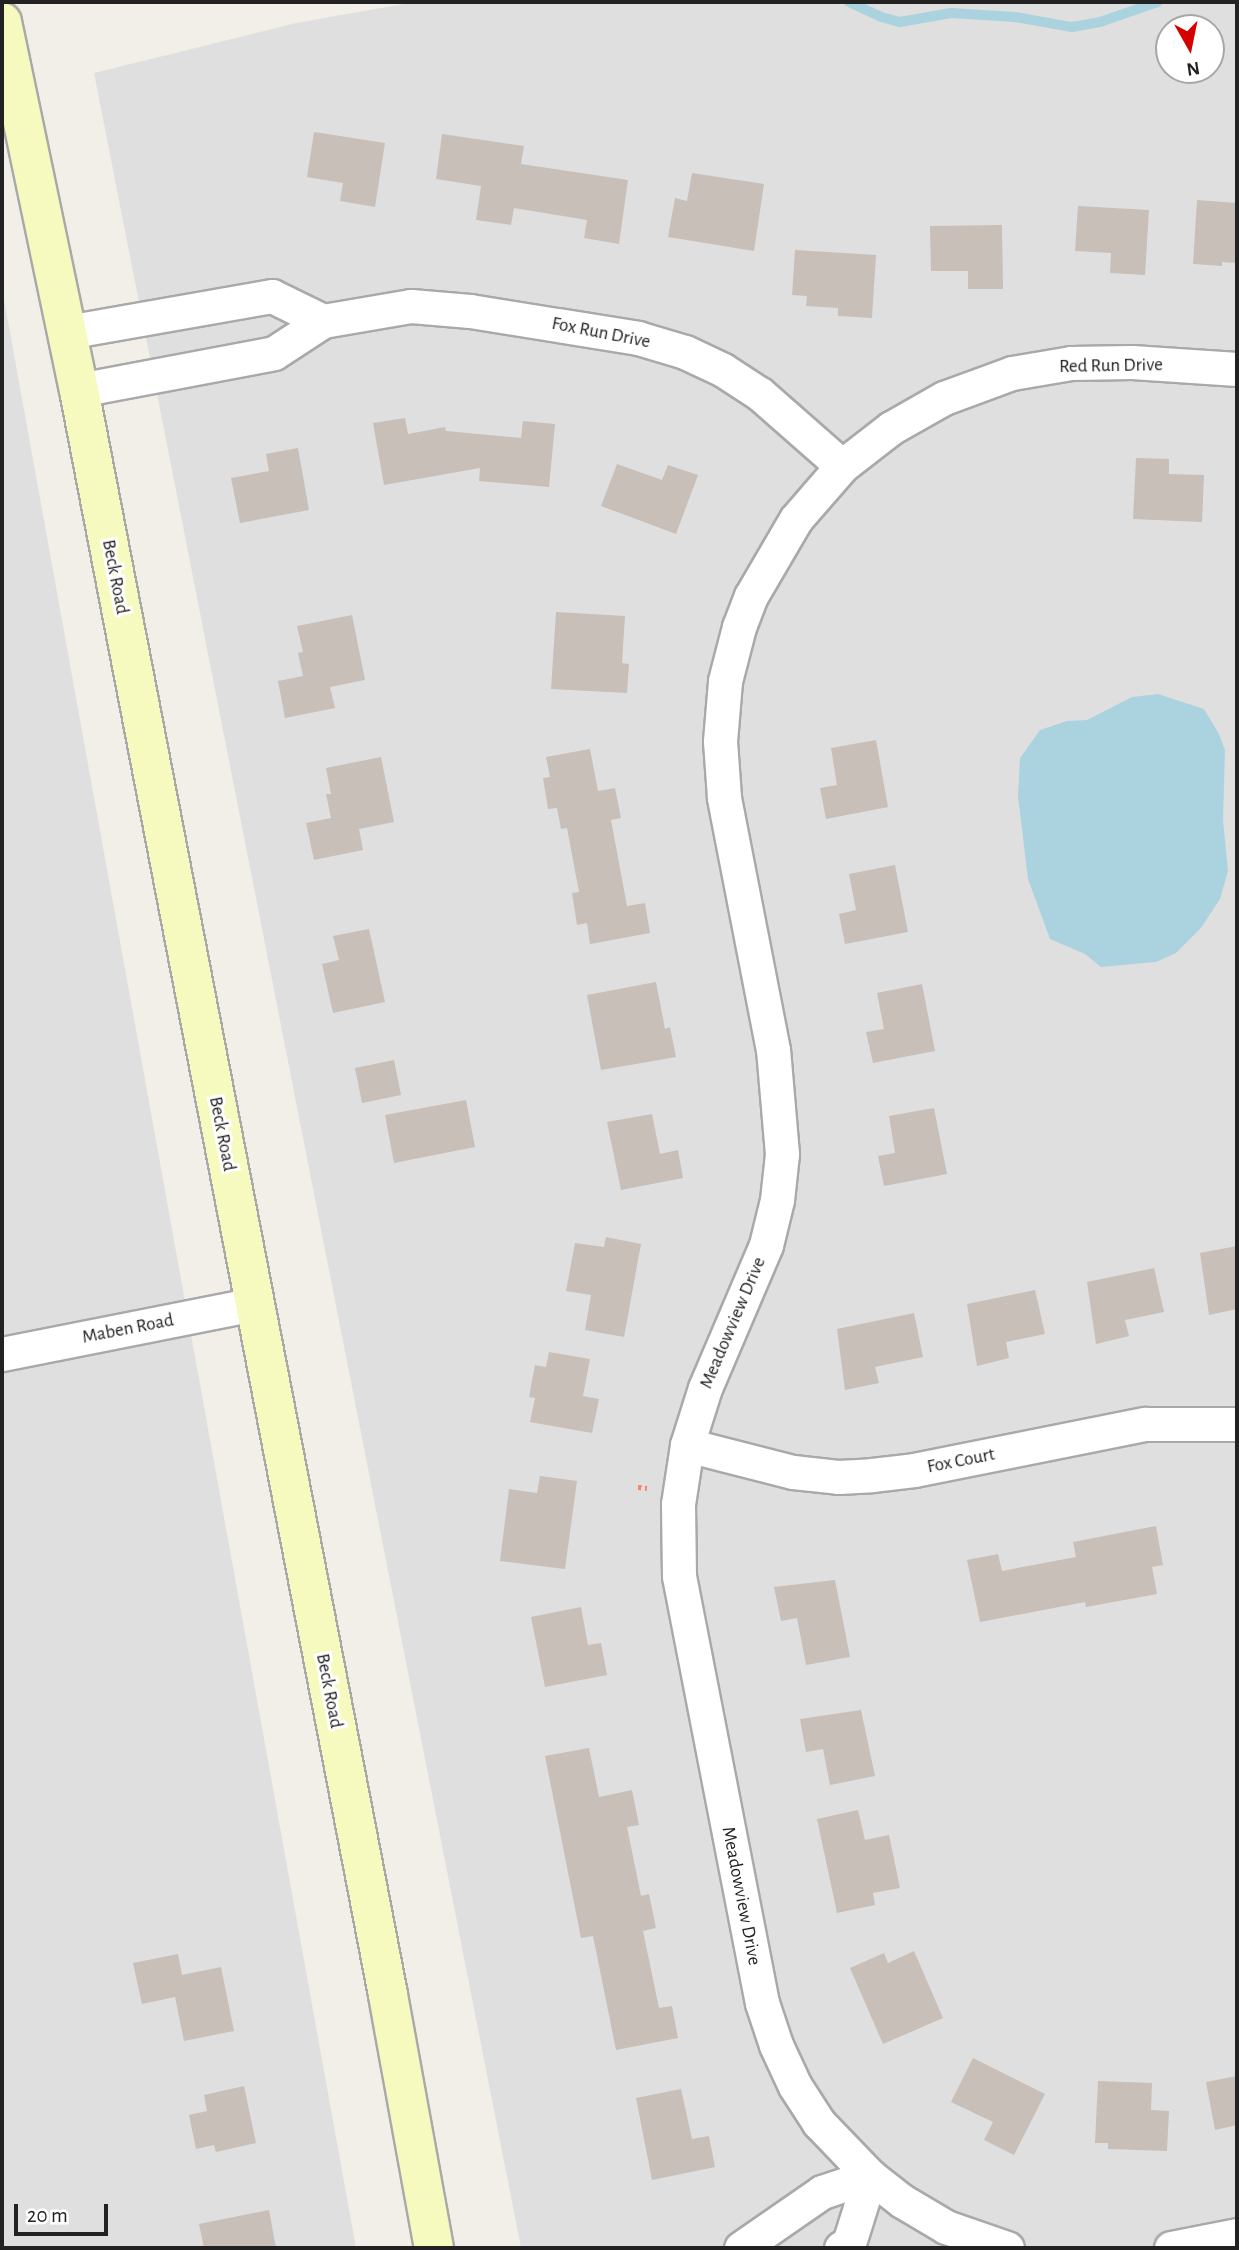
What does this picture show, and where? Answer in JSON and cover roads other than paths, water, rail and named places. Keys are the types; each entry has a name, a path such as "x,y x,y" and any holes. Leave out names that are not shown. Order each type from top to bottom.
{"main road":[{"name":"Beck Road","path":"2,22 79,390 388,1995 433,2248"}],"street":[{"path":"67,332 272,296 323,321"},
{"name":"Fox Run Drive","path":"79,390 274,353 323,321 411,306 470,310 638,338 685,352 723,370 760,394 842,466"},
{"name":"Red Run Drive","path":"842,466 891,428 944,398 1012,373 1096,363 1237,369"},
{"name":"Meadowview Drive","path":"842,466 796,519 768,565 739,627 725,681 720,741 724,797 773,1050 782,1154 777,1200 766,1245 705,1388 687,1445 678,1504 680,1576 762,2003 776,2045 795,2086 819,2123 870,2176 902,2201 946,2227 1007,2248"},
{"name":"Maben Road","path":"2,1354 254,1304"},
{"name":"Fox Court","path":"687,1445 793,1472 838,1476 872,1475 914,1470 1145,1424 1237,1424"},
{"path":"741,2248 822,2192 870,2176"},
{"path":"841,2248 849,2243 870,2176"},
{"path":"1171,2248 1237,2235"}],"water":[{"path":"1158,694 1204,709 1219,734 1225,750 1223,820 1228,871 1220,899 1201,928 1176,953 1156,962 1101,967 1085,954 1050,939 1028,879 1018,796 1020,758 1040,730 1067,721 1087,720 1132,697"}],"waterway":[{"path":"849,2 881,17 900,22 951,13 1015,17 1072,27 1100,22 1158,2"}]}
